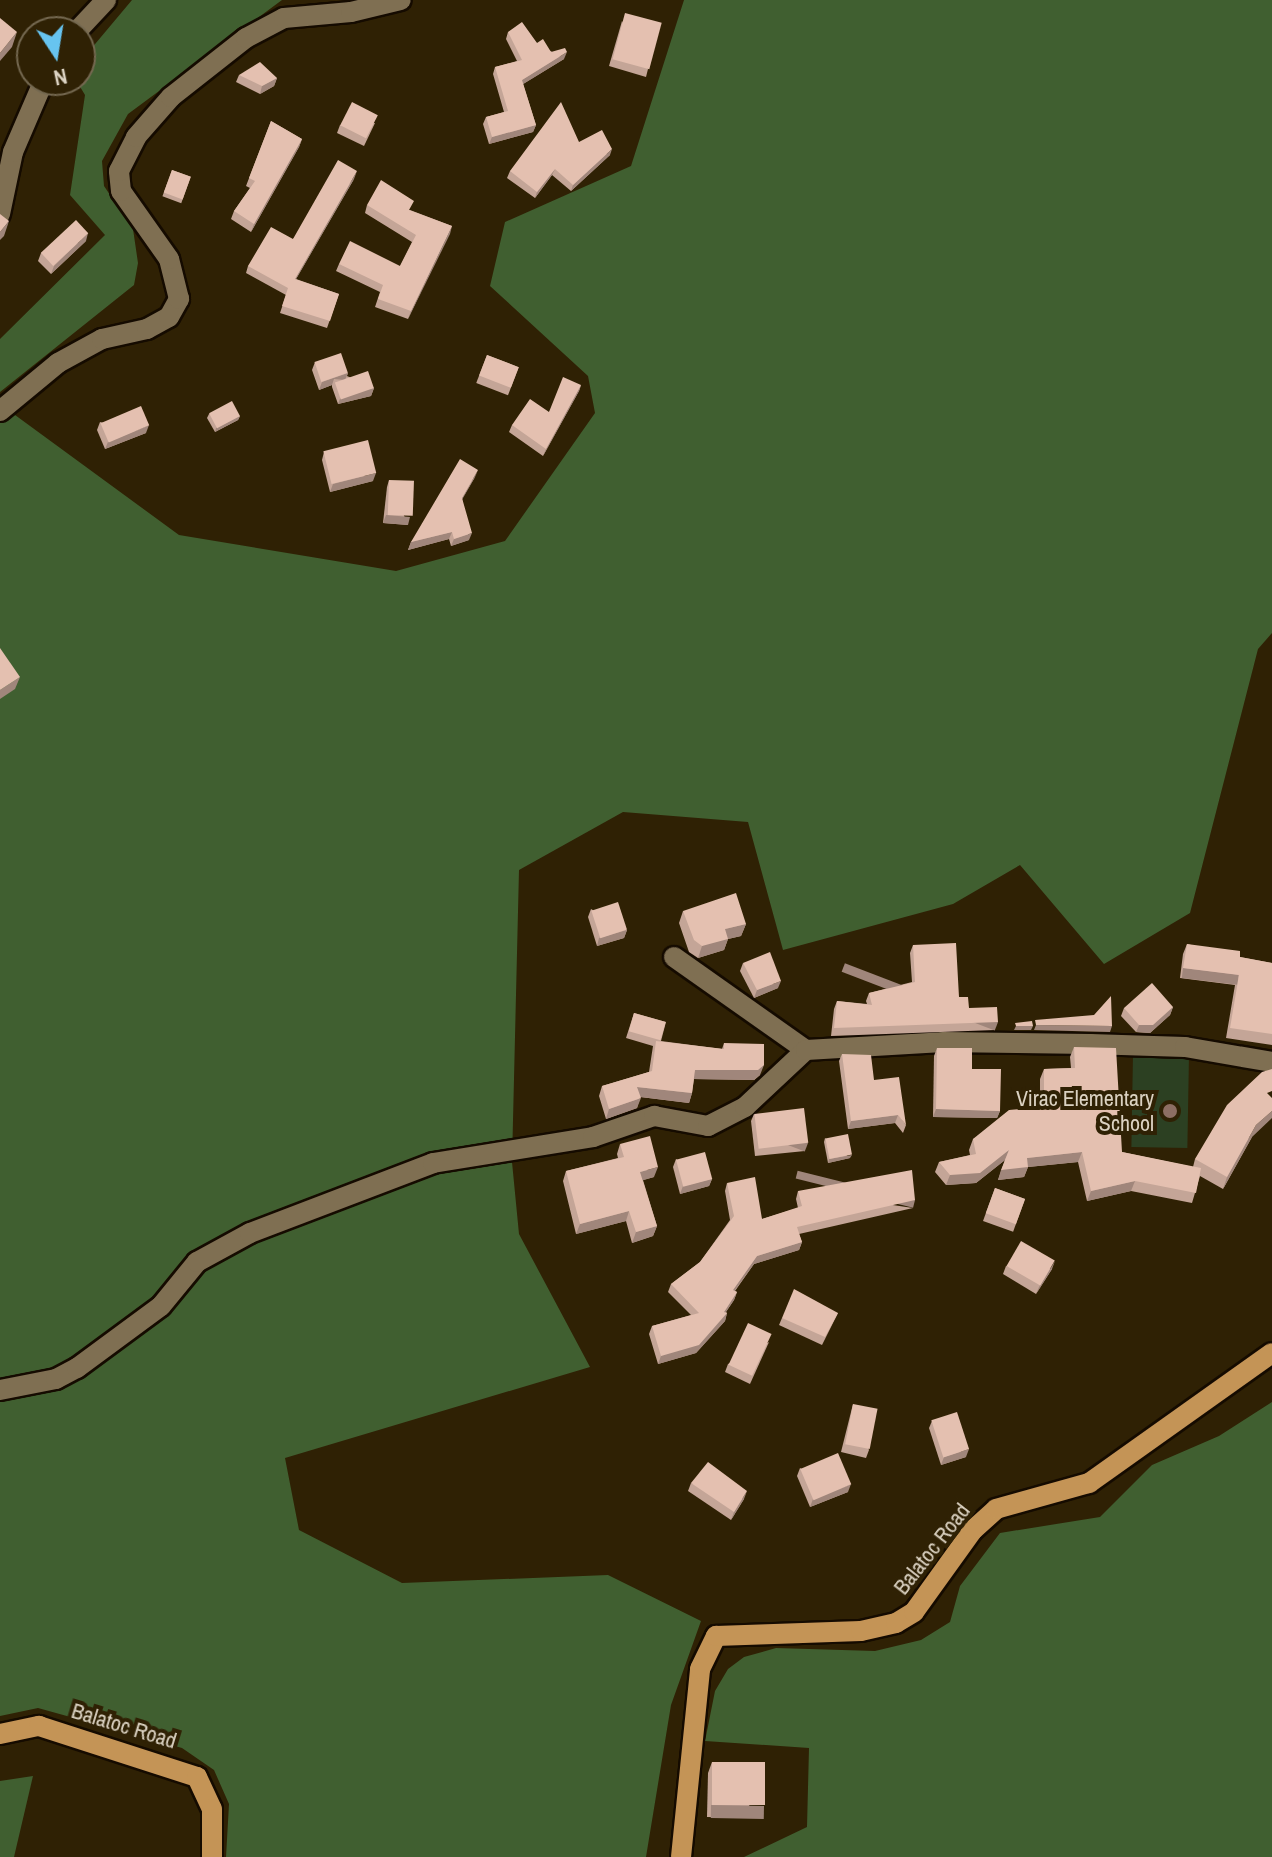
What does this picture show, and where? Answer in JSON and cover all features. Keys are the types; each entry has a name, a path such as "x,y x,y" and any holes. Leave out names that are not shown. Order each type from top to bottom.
{"main road":[{"name":"Balatoc Road","path":"681,1857 700,1669 716,1636 861,1631 896,1623 914,1612 973,1530 996,1509 1089,1483 1272,1353"},
{"name":"Balatoc Road","path":"0,1734 39,1726 189,1772 210,1800 212,1857"}],"street":[{"path":"91,16 106,0"},
{"path":"0,411 58,363 102,339 169,317 179,299 169,259 121,191 119,171 136,137 171,97 246,38 284,18 351,12 401,0"},
{"path":"0,214 13,152 37,96"},
{"path":"674,957 806,1050 943,1042 1121,1045 1185,1047 1272,1062"},
{"path":"0,1390 56,1379 77,1368 161,1306 197,1262 250,1233 433,1163 593,1137 654,1116 708,1126 745,1107 806,1050"}],"green space":[{"path":"132,0 282,0 128,114 102,161 104,186 133,229 138,263 134,285 0,392 0,339 105,235 70,195 85,96 96,96 96,43"},
{"path":"684,0 1272,0 1272,633 1258,649 1190,913 1104,964 1020,865 953,904 783,950 748,822 623,812 519,870 512,1162 519,1234 590,1367 285,1458 299,1530 402,1583 608,1575 701,1621 671,1705 646,1857 226,1857 229,1804 214,1770 182,1748 38,1708 0,1716 0,404 179,535 396,571 505,541 595,413 588,376 490,286 505,222 631,166"},
{"path":"1133,1054 1189,1055 1187,1148 1131,1147"},
{"path":"1272,1402 1272,1857 744,1857 807,1827 809,1748 705,1741 715,1691 728,1669 744,1657 776,1648 875,1651 921,1640 950,1622 960,1586 1000,1533 1100,1517 1152,1465 1219,1436"},
{"path":"33,1776 14,1857 0,1857 0,1781"}],"building":[{"path":"625,13 662,23 649,69 613,59"},
{"path":"0,18 16,33 0,53"},
{"path":"522,22 537,43 543,39 551,52 565,48 567,52 522,80 536,125 492,137 486,117 508,111 495,67 522,60 508,32"},
{"path":"260,62 277,78 262,86 239,75"},
{"path":"352,102 378,115 366,138 340,125"},
{"path":"561,102 579,142 602,130 612,149 573,185 555,169 537,192 510,171"},
{"path":"271,121 302,139 254,224 234,211 255,181 249,178"},
{"path":"338,160 357,171 295,279 339,294 330,321 282,306 288,288 248,266 271,227 293,239"},
{"path":"172,170 191,177 183,199 164,193"},
{"path":"381,180 414,201 409,210 452,226 411,311 378,299 383,285 339,264 350,241 400,266 416,235 367,205"},
{"path":"0,214 9,221 0,232"},
{"path":"76,220 88,233 53,266 41,253"},
{"path":"341,353 348,373 321,382 315,362"},
{"path":"487,355 519,367 511,388 479,376"},
{"path":"368,371 374,388 341,399 335,382"},
{"path":"563,377 581,385 546,449 512,425 530,399 549,412"},
{"path":"232,401 240,416 217,428 209,413"},
{"path":"141,406 149,425 109,443 100,423"},
{"path":"368,440 376,473 332,484 323,451"},
{"path":"460,459 478,470 462,498 472,533 454,539 452,532 411,542"},
{"path":"389,480 414,481 413,516 388,515"},
{"path":"0,648 20,677 0,690"},
{"path":"736,893 746,924 725,929 728,939 702,946 694,940 683,911"},
{"path":"618,902 627,930 600,938 591,911"},
{"path":"956,943 959,997 968,997 969,1008 997,1007 998,1022 834,1028 837,1001 872,1005 869,993 915,982 913,945"},
{"path":"1187,944 1240,951 1240,957 1272,963 1272,1034 1230,1028 1239,975 1183,968"},
{"path":"770,952 781,981 757,990 743,963"},
{"path":"1152,983 1173,1007 1153,1025 1139,1025 1124,1008"},
{"path":"1111,996 1112,1026 1036,1025 1035,1020 1094,1015"},
{"path":"634,1013 666,1022 660,1040 629,1031"},
{"path":"1032,1021 1033,1026 1016,1026 1015,1023"},
{"path":"656,1041 724,1049 724,1043 764,1044 764,1065 758,1070 695,1070 692,1093 637,1087 641,1098 609,1109 602,1086 652,1071"},
{"path":"1074,1047 1116,1048 1122,1152 1201,1168 1196,1193 1135,1181 1091,1191 1082,1152 1027,1158 1028,1167 1001,1170 1009,1150 980,1173 950,1175 939,1162 976,1154 973,1139 1009,1110 1044,1107 1044,1069 1075,1068"},
{"path":"937,1048 972,1048 972,1069 1001,1069 1000,1111 936,1109"},
{"path":"842,1054 871,1055 874,1080 899,1077 906,1125 898,1115 851,1121"},
{"path":"1272,1069 1272,1091 1267,1093 1272,1098 1272,1111 1256,1125 1227,1177 1195,1159 1227,1105 1262,1072"},
{"path":"804,1108 808,1143 759,1149 754,1114"},
{"path":"848,1134 852,1155 829,1159 825,1138"},
{"path":"650,1136 658,1167 640,1172 657,1226 636,1232 629,1211 580,1224 566,1171 624,1157 620,1144"},
{"path":"705,1152 712,1179 683,1187 676,1160"},
{"path":"912,1170 915,1200 797,1227 802,1242 757,1256 733,1290 737,1292 724,1312 727,1313 699,1345 661,1356 652,1326 699,1313 671,1284 700,1262 734,1216 727,1183 755,1177 762,1219 802,1206 798,1191"},
{"path":"995,1188 1025,1199 1016,1224 986,1213"},
{"path":"1021,1241 1055,1260 1040,1286 1006,1266"},
{"path":"794,1289 838,1313 825,1337 782,1318"},
{"path":"748,1323 772,1334 752,1376 729,1365"},
{"path":"853,1404 878,1409 870,1449 845,1444"},
{"path":"957,1412 969,1449 943,1457 931,1420"},
{"path":"838,1453 851,1484 814,1500 800,1469"},
{"path":"708,1462 747,1491 734,1512 691,1483"},
{"path":"712,1762 765,1762 765,1805 712,1805"}],"place":[{"name":"Virac Elementary School","path":"1170,1111"}]}
